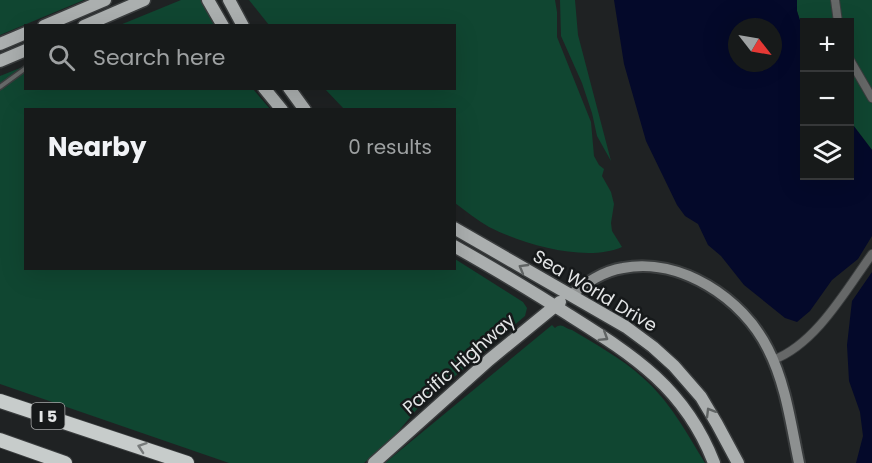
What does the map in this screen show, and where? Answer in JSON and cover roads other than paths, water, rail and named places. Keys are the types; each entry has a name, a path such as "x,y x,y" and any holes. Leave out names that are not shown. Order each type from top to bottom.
{"highway":[{"path":"0,392 48,409 96,432"},
{"name":"I 5","path":"0,401 188,463"},
{"name":"I 5","path":"0,440 65,463"}],"main road":[{"path":"49,24 105,0"},
{"path":"89,24 144,0"},
{"path":"208,0 222,24"},
{"path":"229,0 242,24"},
{"path":"0,44 24,34"},
{"path":"0,61 24,51"},
{"path":"266,90 280,108"},
{"path":"290,90 304,108"},
{"name":"Sea World Drive","path":"456,229 626,327 653,347 674,366 701,397 738,463"},
{"name":"Sea World Drive","path":"456,247 614,343 645,366 667,387 701,432 714,463"},
{"path":"571,295 589,281 606,272 621,268 653,266 681,272 698,279 723,296 742,313 762,339 773,360 781,382 799,463"},
{"name":"Pacific Highway","path":"374,463 489,360 571,295"}],"street":[{"path":"835,0 837,18"},
{"path":"854,68 872,98"},
{"path":"773,360 793,351 807,339 872,254"}],"lane":[{"path":"0,87 24,69"}],"water":[{"path":"614,0 797,0 800,20 800,180 854,180 854,126 872,150 872,236 858,259 832,280 810,311 797,322 785,318 744,285 721,256 708,245 698,224 685,216 677,205 646,141 624,64"},
{"path":"872,272 872,463 856,463 863,436 860,412 849,381 847,345 852,301"}]}
